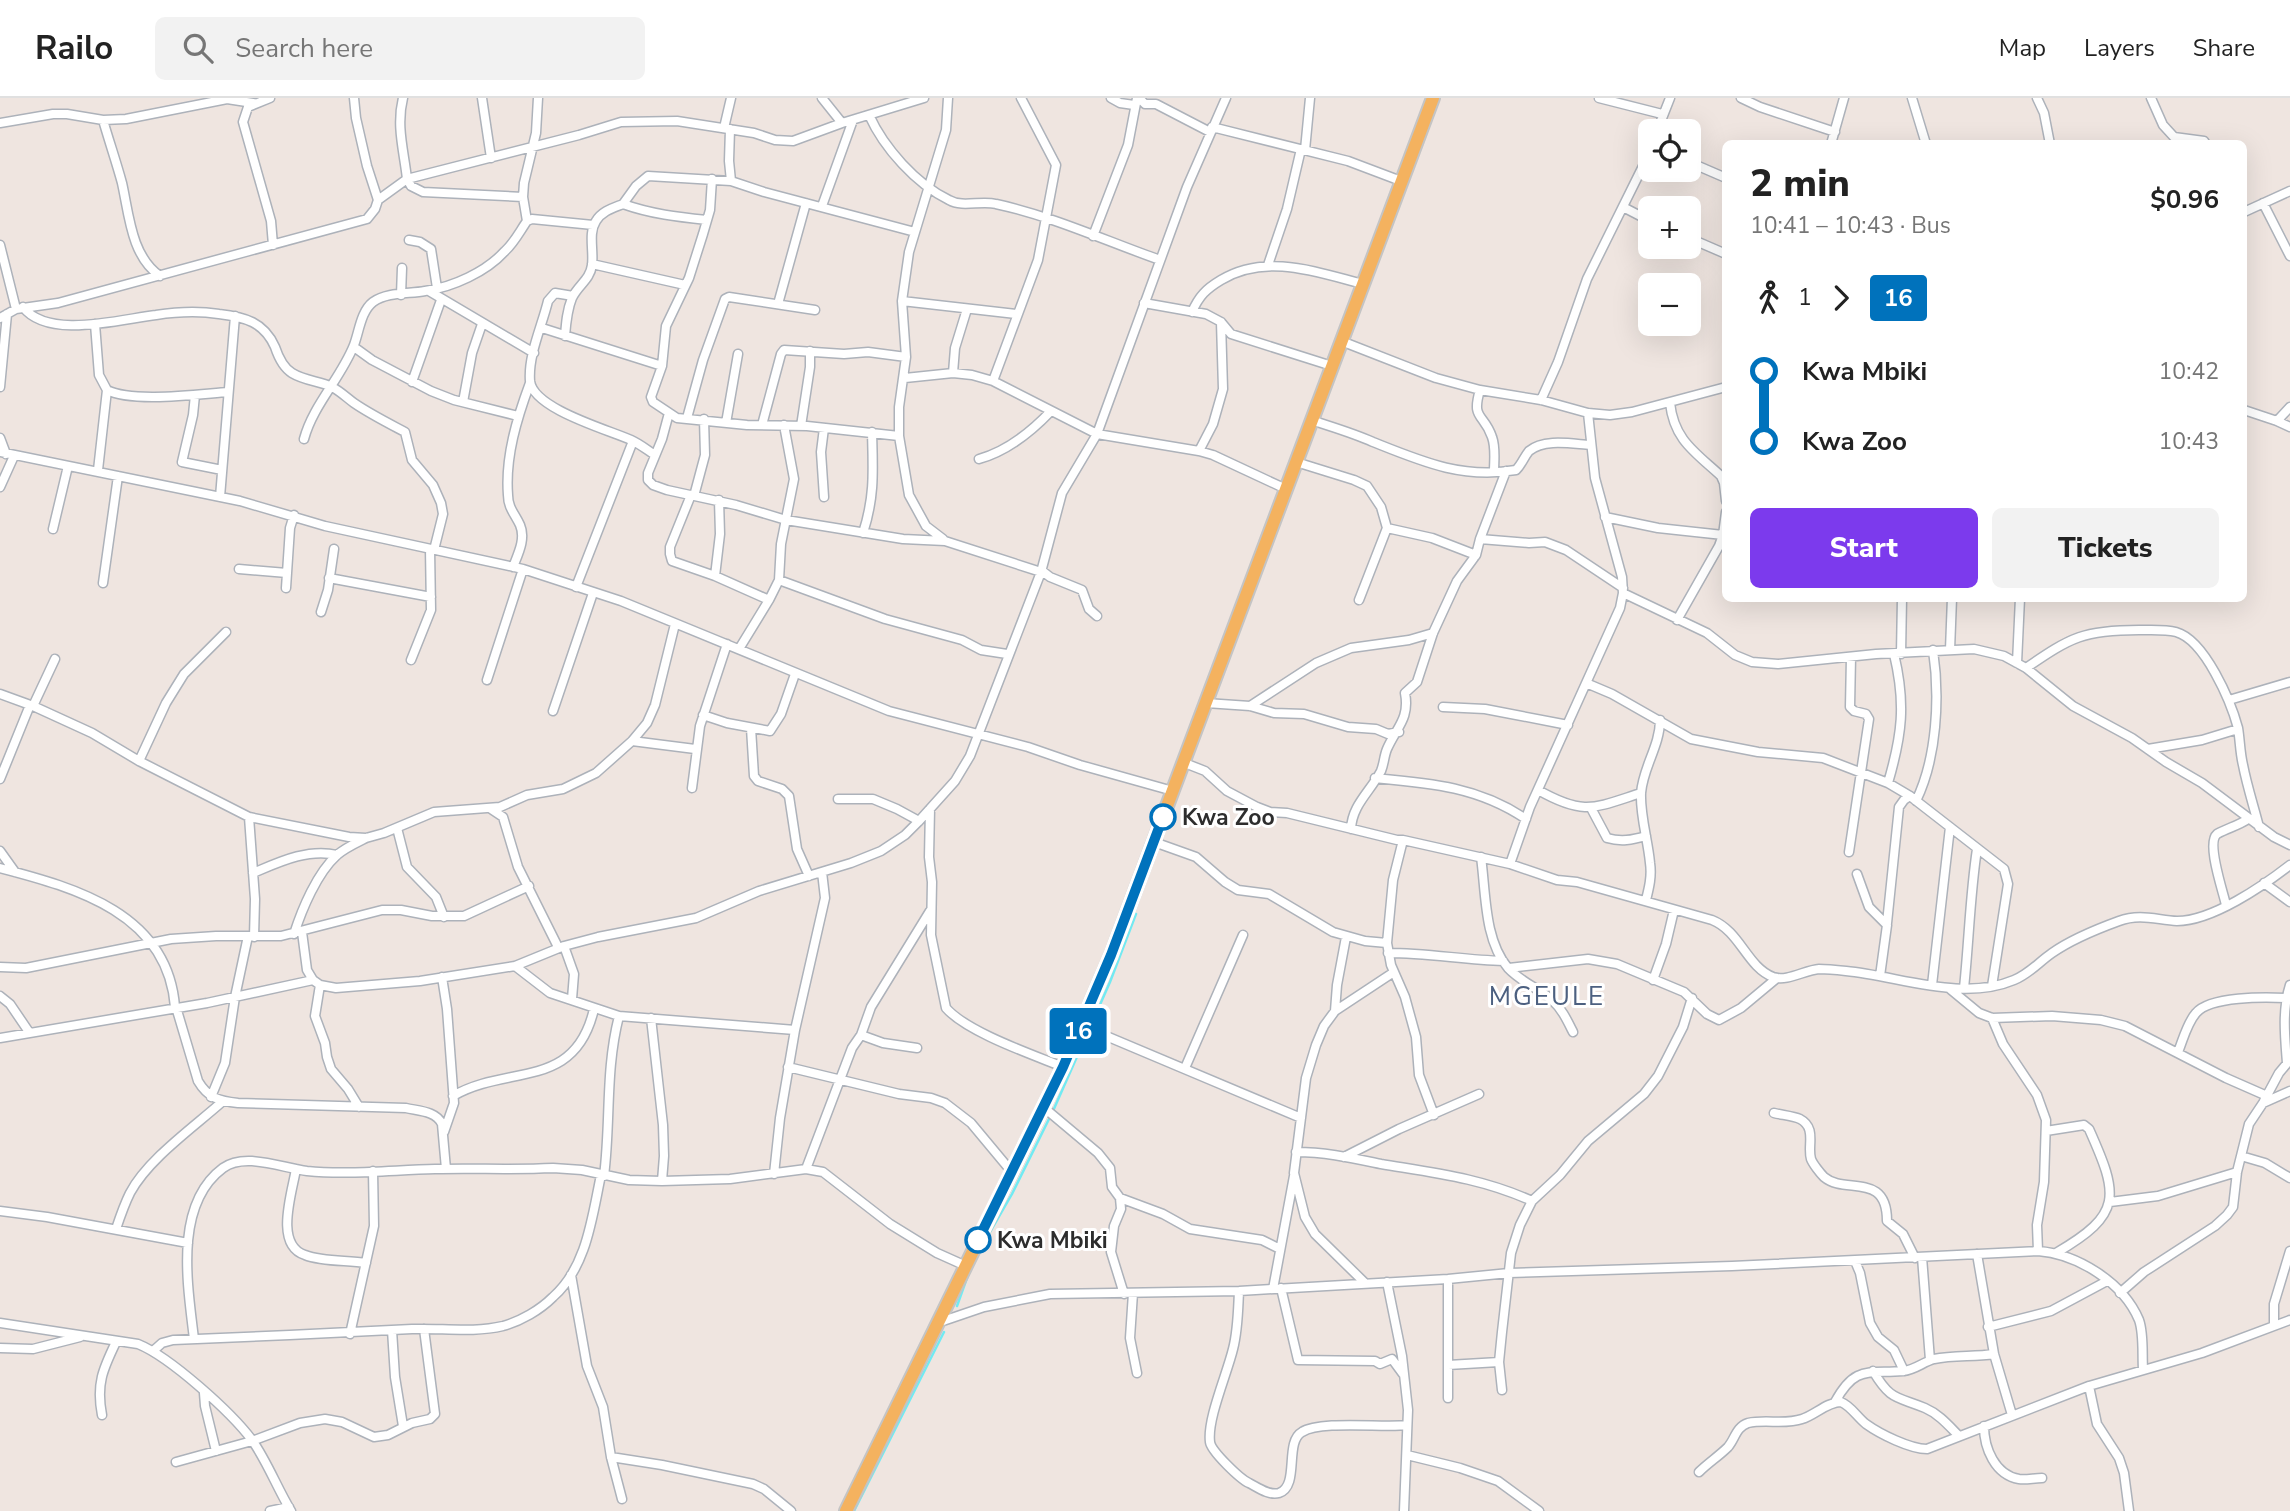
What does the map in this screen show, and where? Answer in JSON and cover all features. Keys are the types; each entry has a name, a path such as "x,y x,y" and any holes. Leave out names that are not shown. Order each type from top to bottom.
{"main road":[{"path":"846,1511 1063,1067 1111,955 1433,98"}],"street":[{"path":"0,123 54,114 103,120 146,116 227,99 253,103 270,98"},
{"path":"0,387 4,316 20,308 58,303 367,219 378,200 367,166 354,98"},
{"path":"403,98 399,114 407,180 411,186 423,192 523,197"},
{"path":"482,98 491,158"},
{"path":"527,221 524,183 534,146 538,98"},
{"path":"731,98 727,129 731,181"},
{"path":"822,98 842,123"},
{"path":"378,200 407,180 628,120 677,121 793,141 924,98"},
{"path":"945,541 926,527 909,495 899,436 906,357 902,301 909,252 946,130 948,98"},
{"path":"993,381 1016,313 1038,260 1056,165 1021,98"},
{"path":"1111,98 1120,103 1137,100 1145,104 1156,104 1211,130 1348,161 1401,181"},
{"path":"0,1038 317,983 337,988 515,966 561,947 598,937 696,918 759,891 881,850 905,835 955,781 970,756 1041,571 1062,494 1097,434 1160,260 1226,98"},
{"path":"1268,265 1303,149 1310,98"},
{"path":"1599,98 1662,114"},
{"path":"1661,119 1670,98"},
{"path":"1741,98 1835,132"},
{"path":"1832,140 1844,98"},
{"path":"1912,98 1925,140"},
{"path":"2037,98 2044,113 2049,140"},
{"path":"2151,98 2162,125 2174,137 2196,140"},
{"path":"1093,236 1128,145 1137,100"},
{"path":"253,103 245,111 243,122 271,221 273,245"},
{"path":"869,115 878,134 927,187 955,203 990,203 1046,218 1160,260"},
{"path":"103,120 121,180 134,239 148,268 159,276"},
{"path":"822,206 852,120"},
{"path":"1701,167 1722,176"},
{"path":"565,336 568,310 573,296 586,281 592,264 593,225 597,218 623,204 648,176 731,181 915,232"},
{"path":"1541,400 1558,362 1587,279 1638,176"},
{"path":"712,179 707,220 685,285 666,326 662,366 651,397 653,402 677,418 899,436"},
{"path":"2247,211 2290,191"},
{"path":"778,304 806,203"},
{"path":"2263,203 2290,256"},
{"path":"623,204 665,216 707,220"},
{"path":"1623,207 1638,215"},
{"path":"304,439 308,424 354,347 367,309 374,302 433,290 479,272 502,255 527,221 538,219 593,225"},
{"path":"409,240 420,242 431,249 433,290 441,300 534,354"},
{"path":"1701,243 1722,252"},
{"path":"0,245 20,308 44,322 95,324 181,313 235,316 254,321 268,334 278,357 290,372 332,387 376,417 405,432 412,460 433,485 443,514 432,550 431,610 411,660"},
{"path":"592,264 685,285"},
{"path":"1192,312 1202,293 1211,286 1237,271 1268,265 1310,270 1363,284"},
{"path":"401,295 402,268"},
{"path":"513,567 521,548 522,537 520,524 509,506 508,496 511,455 518,416 530,383 534,354 551,296 561,293 573,296"},
{"path":"687,418 703,360 725,299 729,297 815,310"},
{"path":"412,382 441,300"},
{"path":"902,301 1016,313"},
{"path":"1144,303 1206,314 1221,322 1231,334 1240,338 1332,366"},
{"path":"953,373 955,348 967,309"},
{"path":"220,497 235,316"},
{"path":"1199,451 1213,424 1223,389 1221,322"},
{"path":"95,324 99,375 107,390 98,471"},
{"path":"463,402 472,353 482,324"},
{"path":"542,328 662,366"},
{"path":"1341,341 1436,378 1480,390 1541,400 1588,413 1609,415 1670,403 1722,386"},
{"path":"354,347 412,382 463,402 518,416"},
{"path":"762,425 780,354 786,349 844,354 881,353 906,357"},
{"path":"801,426 810,351"},
{"path":"726,423 738,354"},
{"path":"905,378 953,373 993,381 1097,434 1213,455 1286,489"},
{"path":"530,383 534,392 557,408 634,441 654,455"},
{"path":"107,390 122,396 228,392"},
{"path":"1480,390 1476,408 1478,416 1492,435 1494,472"},
{"path":"195,394 182,462 222,470"},
{"path":"1670,403 1672,421 1677,433 1722,478"},
{"path":"2277,421 2290,407"},
{"path":"979,459 999,452 1011,444 1051,411"},
{"path":"2247,411 2290,427"},
{"path":"669,412 662,439 648,473 650,483 667,490 719,500 786,520 902,539 945,541 1041,571 1082,590 1089,609 1097,616"},
{"path":"1510,864 1538,790 1620,608 1623,591 1617,558 1595,478 1588,413"},
{"path":"704,419 705,455 693,495 670,547 671,559 675,563 715,576 769,600"},
{"path":"1311,420 1372,441 1415,460 1443,468 1475,472 1519,468 1530,450 1542,446 1590,445"},
{"path":"739,649 779,580 794,472 784,425"},
{"path":"824,428 821,452 824,497"},
{"path":"863,533 873,496 872,432"},
{"path":"0,438 7,454 0,486"},
{"path":"576,587 634,441"},
{"path":"7,454 220,497 294,515 325,526 523,569 621,601 889,711 978,733 1172,791"},
{"path":"1296,462 1367,486 1381,507 1387,528 1359,600"},
{"path":"54,529 68,466"},
{"path":"1350,830 1352,816 1381,771 1387,748 1399,732 1407,704 1405,693 1417,682 1433,633 1457,580 1476,555 1506,471"},
{"path":"103,583 118,476"},
{"path":"715,576 720,534 719,500"},
{"path":"286,588 290,528 294,515"},
{"path":"1605,517 1658,528 1722,535"},
{"path":"1387,528 1432,538 1476,555"},
{"path":"1677,620 1722,537"},
{"path":"1480,539 1545,542 1566,550 1623,591 1707,633 1735,654 1752,662 1778,664 1933,650 1974,649 2004,656 2026,668 2073,706 2132,738 2202,783 2259,827 2290,845"},
{"path":"321,612 334,549"},
{"path":"239,569 287,573"},
{"path":"487,680 523,569"},
{"path":"330,578 431,597"},
{"path":"779,580 875,615 962,640 981,650 1007,654"},
{"path":"553,710 593,593"},
{"path":"1888,783 1903,717 1898,654 1902,602"},
{"path":"1950,650 1952,602"},
{"path":"2017,663 2020,602"},
{"path":"359,1107 348,1088 331,1069 315,1016 317,983 307,970 298,933 300,913 310,894 337,855 366,838 434,812 449,809 491,809 527,795 563,789 596,773 632,741 647,723 655,705 675,624"},
{"path":"2026,668 2065,641 2082,634 2114,630 2177,632 2189,639 2198,648 2229,700 2259,827"},
{"path":"139,761 166,703 184,674 226,632"},
{"path":"1250,706 1316,663 1351,648 1409,640 1433,633"},
{"path":"692,788 695,749 703,715 727,644"},
{"path":"1880,976 1898,813 1901,803 1913,799 1925,781 1936,714 1937,681 1933,650"},
{"path":"1849,852 1859,771 1869,719 1850,707 1851,657"},
{"path":"0,779 31,705 55,659"},
{"path":"703,715 764,731 772,730 795,674"},
{"path":"2229,700 2290,682"},
{"path":"1586,683 1612,694 1691,738 1758,752 1823,758 1888,783 1913,799 2004,869 2007,876 1992,986"},
{"path":"0,694 92,733 139,761 250,817 366,838"},
{"path":"1206,703 1250,706 1274,713 1304,714 1348,727 1376,729 1388,734 1399,732"},
{"path":"1443,707 1485,709 1568,724"},
{"path":"1646,900 1651,880 1651,864 1642,793 1646,770 1660,731 1660,720"},
{"path":"751,728 754,776 758,781 782,789 789,796 797,849 809,876"},
{"path":"2148,750 2202,740 2238,729"},
{"path":"632,741 695,749"},
{"path":"1182,762 1205,771 1227,791 1270,812 1287,813 1350,830 1510,864 1557,880 1577,882 1646,900 1724,924 1763,971 1777,978"},
{"path":"1376,778 1470,792 1496,800 1526,819"},
{"path":"1538,790 1575,807 1591,807 1642,793"},
{"path":"838,799 873,799 919,821"},
{"path":"1591,807 1607,838 1617,841 1646,836"},
{"path":"491,809 503,817 517,867 574,974 572,999"},
{"path":"930,809 934,956 947,1008 954,1017 999,1041 1063,1067"},
{"path":"211,1097 225,1063 235,997 251,937 256,899 250,817"},
{"path":"2226,905 2212,853 2213,839 2219,833 2239,826 2248,819"},
{"path":"1932,985 1950,827"},
{"path":"397,828 407,867 412,876 436,897 444,917"},
{"path":"1404,840 1393,880 1388,948 1416,1037 1419,1074 1434,1115"},
{"path":"1154,842 1196,857 1238,890 1269,894 1332,932 1346,937 1388,948 1506,965 1588,959 1617,964 1684,992 1707,1014 1719,1020 1741,1008 1777,978 1819,969 1880,976 1950,989 1992,986 2025,975 2070,942 2120,920 2138,916 2188,920 2226,905 2290,865"},
{"path":"1964,988 1972,879 1977,849"},
{"path":"0,851 15,872"},
{"path":"253,873 285,860 312,854 326,852 337,855"},
{"path":"1481,857 1495,948 1506,965 1524,983 1562,1009 1573,1032"},
{"path":"0,868 67,888 108,907 133,922 151,941 166,969 198,1081 203,1091 211,1097 223,1101 406,1108 431,1113 440,1119 444,1132 446,1169"},
{"path":"774,1174 795,1030 825,898 822,872"},
{"path":"1857,874 1869,907 1887,923"},
{"path":"2264,883 2290,902"},
{"path":"0,967 26,968 151,941 298,933 382,910 401,910 444,917 464,916 476,913 529,886"},
{"path":"806,1168 852,1048 861,1035 872,1007 931,908"},
{"path":"1653,980 1666,944 1674,910"},
{"path":"1185,1068 1243,935"},
{"path":"1346,937 1335,1011 1315,1045 1306,1078 1294,1173 1280,1249 1277,1289 1298,1360 1375,1361 1380,1364 1392,1359 1404,1376"},
{"path":"515,966 550,993 619,1016 795,1030"},
{"path":"1335,1011 1394,972"},
{"path":"442,977 453,1096 450,1117 444,1132"},
{"path":"2120,1293 2144,1272 2215,1226 2233,1207 2237,1172 2249,1124 2289,1061 2286,998 2290,985"},
{"path":"1950,989 1979,1013 1992,1018 2052,1016 2101,1020 2125,1026 2265,1100 2290,1091"},
{"path":"0,996 10,1004 29,1032"},
{"path":"1502,1390 1499,1362 1511,1253 1520,1225 1532,1201 1560,1175 1588,1141 1651,1085 1670,1055 1692,998"},
{"path":"2178,1052 2194,1014 2202,1007 2241,999 2286,998"},
{"path":"453,1096 480,1084 528,1074 566,1058 577,1050 586,1036 594,1009"},
{"path":"153,1351 162,1343 173,1340 392,1330 482,1329 516,1321 536,1310 555,1296 571,1275 589,1233 608,1142 609,1063 619,1016"},
{"path":"651,1018 663,1125 662,1181"},
{"path":"1992,1018 2003,1044 2037,1095 2046,1119 2044,1182 2037,1225 2038,1251"},
{"path":"1080,1026 1301,1118"},
{"path":"861,1035 883,1043 917,1048"},
{"path":"789,1067 945,1103 971,1123 1011,1171"},
{"path":"1344,1157 1399,1129 1479,1094"},
{"path":"116,1229 131,1192 143,1175 158,1158 223,1101"},
{"path":"1042,1106 1098,1153 1110,1168 1112,1187 1120,1198 1121,1209 1114,1226 1111,1252 1129,1294 1130,1338 1137,1373"},
{"path":"1774,1113 1800,1119 1808,1126 1811,1134 1811,1158 1822,1175 1828,1179 1862,1185 1874,1191 1885,1202 1886,1221 1903,1234 1918,1258 1930,1360"},
{"path":"2046,1131 2084,1125 2089,1129 2107,1176 2110,1202 2106,1214 2097,1224 2056,1252"},
{"path":"1296,1153 1326,1152 1431,1170 1500,1186 1532,1201"},
{"path":"2241,1156 2265,1163 2290,1178"},
{"path":"194,1339 186,1277 188,1243 198,1199 217,1174 239,1161 296,1169 373,1171 553,1168 662,1181 730,1179 806,1168 823,1172 890,1224 937,1253 966,1266"},
{"path":"296,1169 287,1222 289,1240 295,1251 307,1256 366,1262"},
{"path":"350,1334 375,1211 373,1171"},
{"path":"2110,1202 2158,1196 2237,1172"},
{"path":"1294,1173 1305,1217 1315,1234 1365,1283"},
{"path":"1120,1198 1163,1214 1190,1229 1262,1240 1280,1249"},
{"path":"0,1212 188,1243"},
{"path":"940,1322 961,1313 1012,1300 1050,1294 1239,1291 1509,1273 1855,1261 2038,1251 2056,1252 2077,1261 2108,1281 2120,1293 2139,1320 2143,1369"},
{"path":"2274,1325 2274,1304 2290,1251"},
{"path":"1977,1254 1994,1354 2012,1415"},
{"path":"1855,1261 1874,1332 1894,1350 1904,1371"},
{"path":"571,1275 587,1366 603,1407 611,1457 622,1499"},
{"path":"1448,1279 1448,1398"},
{"path":"1988,1326 2050,1311 2108,1281"},
{"path":"1387,1282 1404,1376 1407,1425 1404,1511"},
{"path":"1239,1291 1235,1339 1213,1419 1210,1442 1212,1449 1235,1474 1265,1491 1277,1494 1282,1492 1289,1480 1293,1450 1300,1433 1336,1426 1407,1425"},
{"path":"0,1323 138,1344 153,1351 204,1393 238,1424 252,1441 272,1471 290,1509 272,1510"},
{"path":"1835,1402 1846,1404 1867,1425 1919,1449 1927,1449 2089,1386 2202,1353 2274,1325 2289,1323"},
{"path":"176,1462 252,1441 300,1423 325,1419 342,1422 374,1437 430,1419 435,1414 424,1329"},
{"path":"392,1330 395,1377 403,1426"},
{"path":"0,1348 33,1349 83,1337"},
{"path":"102,1415 99,1387 101,1376 116,1342"},
{"path":"1699,1472 1730,1445 1742,1426 1775,1420 1796,1421 1811,1416 1835,1402 1844,1386 1858,1374 1904,1371 1930,1360 1994,1354"},
{"path":"1448,1365 1499,1362"},
{"path":"1873,1371 1884,1390 1892,1396 1926,1408 1945,1421 1959,1436"},
{"path":"2089,1386 2097,1424 2119,1458 2124,1473 2129,1511"},
{"path":"204,1393 216,1451"},
{"path":"1984,1426 1986,1444 2003,1473 2018,1479 2042,1478"},
{"path":"1969,1432 1986,1444"},
{"path":"1406,1455 1460,1468 1498,1481 1539,1511"},
{"path":"611,1457 753,1484 764,1489 791,1511"},
{"path":"272,1510 283,1498"}],"waterway":[{"path":"1053,1111 1110,982 1136,914"},
{"path":"978,1253 1012,1194 1050,1117"},
{"path":"957,1306 968,1275"},
{"path":"854,1511 944,1332"}],"bus line":[{"name":"16","path":"978,1240 1063,1067 1111,955 1163,817"}],"place":[{"name":"Kwa Zoo","path":"1163,817"},
{"name":"Kwa Mbiki","path":"978,1240"}],"district":[{"name":"MGEULE","path":"1547,996"}]}
